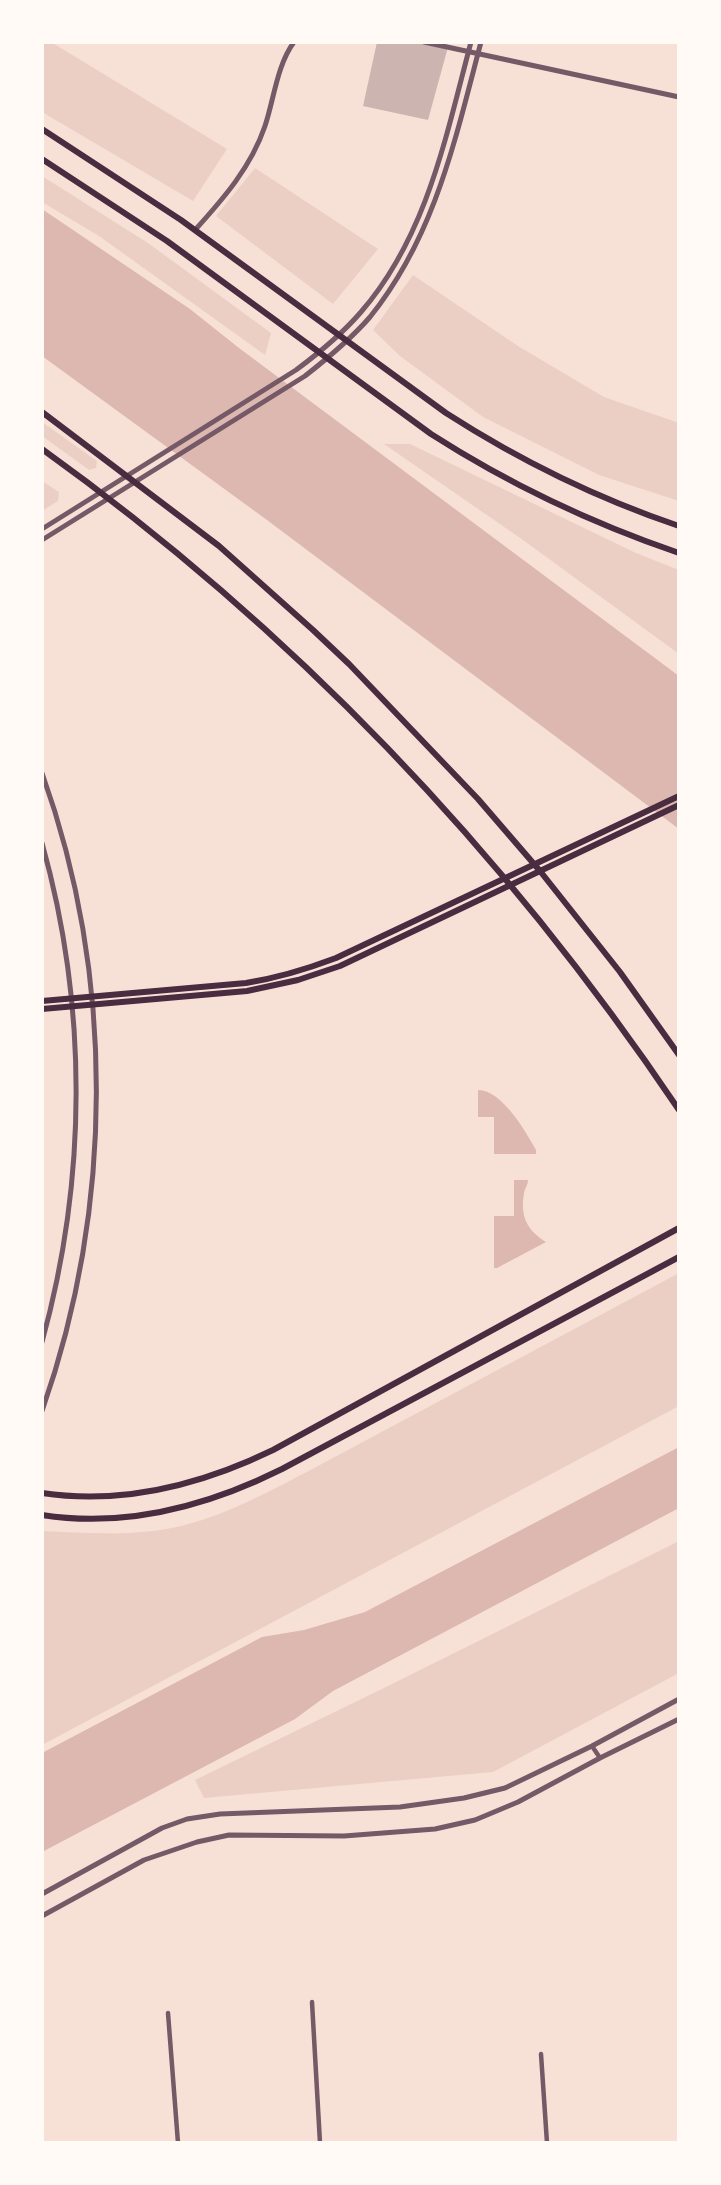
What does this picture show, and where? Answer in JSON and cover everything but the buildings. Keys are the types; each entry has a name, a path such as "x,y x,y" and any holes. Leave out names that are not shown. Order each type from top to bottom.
{"main road":[{"path":"42,129 195,230 446,413 486,439 562,479 679,526"},
{"path":"42,159 166,241 431,434 473,461 573,512 679,553"},
{"path":"42,412 219,546 313,630 428,746 535,864 620,972 679,1055"},
{"path":"42,450 199,570 292,652 406,767 506,878 595,991 679,1110"},
{"path":"42,1001 246,983 296,972 336,958 637,818 679,796"},
{"path":"42,1009 247,991 298,980 340,966 679,805"},
{"path":"42,1492 88,1496 149,1492 211,1476 234,1467 273,1450 679,1228"},
{"path":"42,1515 88,1518 152,1514 243,1488 679,1257"}],"street":[{"path":"195,230 221,202 253,156 265,125 285,57 294,42"},
{"path":"423,42 679,97"},
{"path":"42,529 296,370 320,352 362,312 400,256 416,223 434,176 471,42"},
{"path":"42,540 305,376 369,318 408,261 425,227 443,178 481,42"},
{"path":"42,773 78,898 88,955 93,1005 96,1085 91,1198 75,1294 44,1395 42,1411"},
{"path":"42,843 63,929 73,1006 76,1085 71,1196 57,1282 42,1342"},
{"path":"42,1894 162,1828 187,1819 220,1814 400,1807 464,1798 518,1783 679,1699"},
{"path":"42,1916 144,1860 197,1842 229,1835 344,1836 435,1829 475,1820 518,1802 679,1719"},
{"path":"592,1746 600,1758"},
{"path":"312,2002 320,2143"},
{"path":"168,2013 178,2143"},
{"path":"541,2054 547,2143"}],"shaded area":[{"path":"42,42 51,42 227,149 193,201 42,112"},
{"path":"255,168 378,249 333,304 216,216"},
{"path":"42,176 148,243 271,333 265,355 99,236 42,202"},
{"path":"42,209 190,309 679,676 679,829 267,520 42,356"},
{"path":"413,275 518,346 604,397 679,423 679,501 599,475 483,417 400,356 373,330"},
{"path":"42,422 97,461 96,468 89,470 42,436"},
{"path":"384,444 410,444 636,553 679,570 679,654 523,540"},
{"path":"42,481 59,492 58,501 42,511"},
{"path":"478,1090 487,1092 504,1104 526,1133 536,1154 494,1154 494,1117 478,1117"},
{"path":"514,1180 528,1180 523,1202 524,1216 534,1233 546,1242 494,1268 494,1216 514,1216"},
{"path":"679,1273 679,1406 42,1745 42,1531 114,1533 150,1531 185,1525 219,1514 284,1484"},
{"path":"679,1447 679,1508 333,1691 295,1719 42,1852 42,1753 262,1637 304,1630 365,1612"},
{"path":"679,1541 679,1673 493,1772 204,1798 195,1780"}]}
